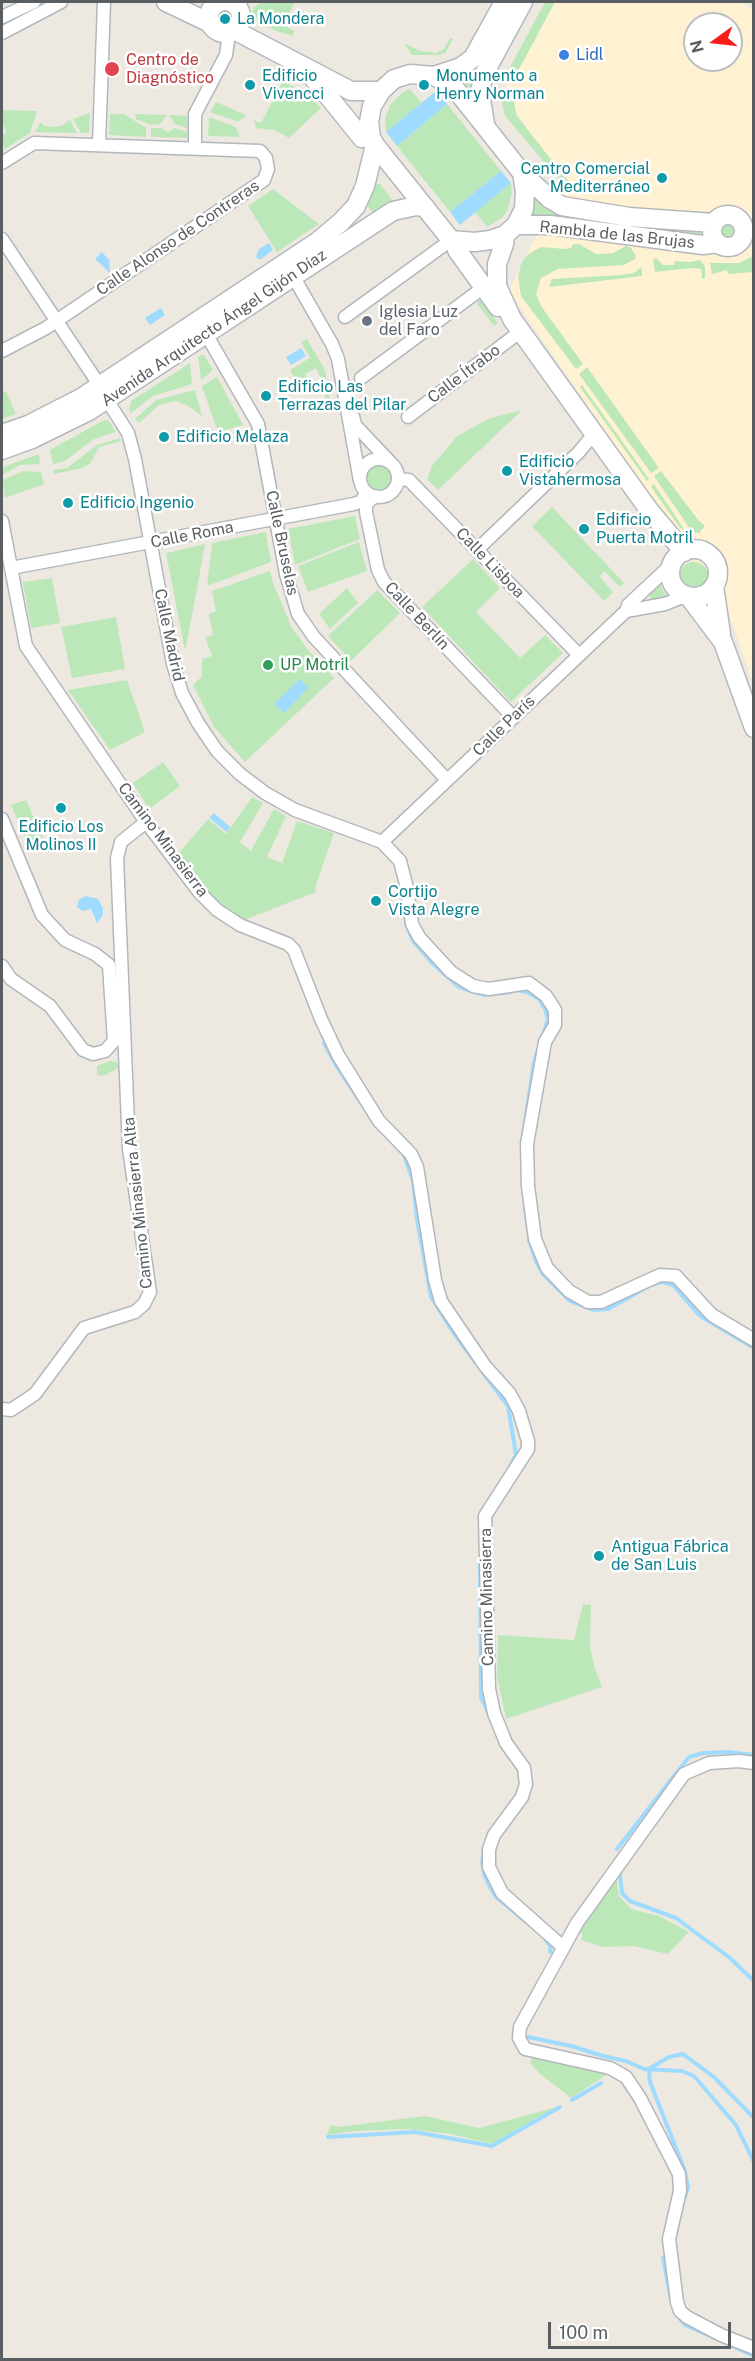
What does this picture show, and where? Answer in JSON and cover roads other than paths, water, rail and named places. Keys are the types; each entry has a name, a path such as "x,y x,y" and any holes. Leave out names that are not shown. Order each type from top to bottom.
{"main road":[{"path":"166,2 211,15"},
{"path":"184,2 211,15 220,33 232,32 351,91 381,91 394,79 410,74 434,76 462,67 473,58 504,2"},
{"path":"211,15 221,2 232,2 240,16 240,22 232,32"},
{"path":"486,129 481,111 480,93 483,76 523,2"},
{"path":"304,67 362,138 373,141 453,241 477,293 500,308 516,325 649,510 676,559 672,583 675,588 687,596 723,642"},
{"name":"Rambla de las Brujas","path":"434,76 453,86 522,173 550,199 562,206 629,217 714,224 720,217 728,215 748,224"},
{"name":"Avenida Arquitecto Ángel Gijón Díaz","path":"2,450 32,440 59,427 103,393 317,242 341,222 356,206 365,186 373,141 369,122 372,106 381,91"},
{"path":"516,325 497,286 497,264 510,230 524,209 525,191 522,173"},
{"name":"Avenida Arquitecto Ángel Gijón Díaz","path":"2,434 103,393 206,334 393,211 416,206 425,207"},
{"path":"714,224 712,234 718,243"},
{"path":"745,244 742,235 748,224"},
{"name":"Rambla de las Brujas","path":"453,241 490,240 510,230 550,225 703,245 745,244"},
{"path":"676,559 698,550 710,556 718,570 714,586 723,642 753,729"},
{"path":"687,596 703,596 714,586"}],"street":[{"path":"2,17 32,2"},
{"path":"2,33 61,2"},
{"path":"99,144 104,2"},
{"path":"195,148 195,114 226,55 232,32"},
{"name":"Calle Alonso de Contreras","path":"2,163 34,143 260,151 266,158 268,169 264,180 56,321"},
{"name":"Calle Madrid","path":"2,239 128,433 135,459 173,664 182,693 198,723 217,751 256,787 295,810 382,842"},
{"path":"345,317 453,241"},
{"name":"Calle Berlín","path":"293,276 338,358 367,490 366,512 378,570 384,582 513,717"},
{"path":"361,378 477,293"},
{"path":"2,349 56,321"},
{"name":"Calle Ítrabo","path":"408,417 516,325"},
{"name":"Calle Bruselas","path":"206,334 258,424 286,574 298,614 314,637 447,780"},
{"path":"345,393 350,401 355,425 391,463 398,473 398,479"},
{"path":"476,548 482,545 578,453 594,434"},
{"path":"367,490 362,470 369,461 380,459 391,463"},
{"name":"Calle Roma","path":"8,571 354,504 362,501 367,490 390,493 398,479"},
{"name":"Calle Lisboa","path":"398,479 409,480 579,655"},
{"name":"Camino Minasierra","path":"2,521 8,571 26,646 146,822 200,892 217,910 240,925 288,944 294,950 338,1055 379,1121 407,1149 414,1160 435,1280 441,1301 484,1366 510,1394 528,1440 528,1449 485,1516 489,1689 494,1713 506,1743 524,1768 526,1784 522,1797 494,1835 489,1848 489,1867 502,1893 563,1947"},
{"name":"Calle París","path":"382,842 626,611 628,605 676,559"},
{"path":"626,611 665,604 687,596"},
{"path":"2,819 42,915 65,940 95,954 109,965 114,1041 105,1051 93,1054 83,1050 50,1006 11,979 2,966"},
{"name":"Camino Minasierra Alta","path":"2,1409 11,1410 35,1395 84,1328 135,1312 144,1304 150,1292 129,1149 117,858 121,842 146,822"},
{"path":"382,842 400,861 407,888 412,924 419,937 451,972 473,986 489,989 529,983 546,996 555,1010 555,1025 544,1042 527,1144 528,1186 536,1239 547,1268 569,1291 588,1302 602,1302 660,1275 676,1276 712,1315 753,1340"},
{"path":"753,1763 739,1761 709,1763 684,1774 577,1923 520,2027 521,2044 525,2049 610,2068 626,2077 640,2098 679,2174 680,2191 669,2239 676,2302 680,2311 721,2335 753,2348"}],"water":[{"path":"436,91 447,104 397,146 386,132"},
{"path":"501,171 511,183 460,225 450,212"},
{"path":"269,243 273,250 258,259 256,257 259,249"},
{"path":"102,252 109,260 110,273 95,259"},
{"path":"161,308 165,315 150,325 145,318"},
{"path":"301,348 306,356 291,365 286,357"},
{"path":"300,679 308,688 284,713 274,704"},
{"path":"214,813 230,827 227,832 209,818"},
{"path":"86,896 98,899 103,908 103,915 97,923 91,909 82,911 77,907 79,900"}],"waterway":[{"path":"400,883 405,917"},
{"path":"406,924 413,941 433,964 459,987 484,995 511,992"},
{"path":"518,990 539,999 548,1019 534,1062 522,1143"},
{"path":"324,1043 373,1121"},
{"path":"403,1152 413,1181 417,1219 431,1297 475,1362"},
{"path":"525,1207 528,1229"},
{"path":"529,1240 543,1274 570,1301 593,1310 608,1309 651,1285 662,1282 673,1285 700,1316 754,1348"},
{"path":"483,1373 508,1406 516,1455 510,1466"},
{"path":"480,1562 481,1697 490,1717"},
{"path":"617,1849 689,1757 703,1753 727,1752 754,1755"},
{"path":"484,1852 482,1861 484,1874 490,1887 496,1897 525,1921"},
{"path":"620,1875 622,1893 630,1901 676,1918 730,1958 754,1981"},
{"path":"546,1940 551,1947 550,1952"},
{"path":"528,2037 626,2061 644,2069 682,2071 694,2076 736,2125 754,2162"},
{"path":"685,2197 688,2187 685,2171 650,2082 649,2069 669,2057 683,2054 715,2078 754,2118"},
{"path":"572,2100 601,2083"},
{"path":"328,2137 415,2132 492,2146 560,2107"},
{"path":"663,2258 672,2304"},
{"path":"678,2316 685,2325 717,2339"},
{"path":"724,2342 754,2356"}],"place":[{"name":"La Mondera","path":"225,19"},
{"name":"Lidl","path":"564,55"},
{"name":"Centro de Diagnóstico","path":"112,69"},
{"name":"Edificio Vivencci","path":"250,85"},
{"name":"Monumento a Henry Norman","path":"424,85"},
{"name":"Centro Comercial Mediterráneo","path":"662,178"},
{"name":"Iglesia Luz del Faro","path":"367,321"},
{"name":"Edificio Las Terrazas del Pilar","path":"266,396"},
{"name":"Edificio Melaza","path":"164,437"},
{"name":"Edificio Vistahermosa","path":"507,471"},
{"name":"Edificio Ingenio","path":"68,503"},
{"name":"Edificio Puerta Motril","path":"584,529"},
{"name":"UP Motril","path":"268,665"},
{"name":"Edificio Los Molinos II","path":"61,808"},
{"name":"Cortijo Vista Alegre","path":"376,901"},
{"name":"Antigua Fábrica de San Luis","path":"599,1556"}]}
